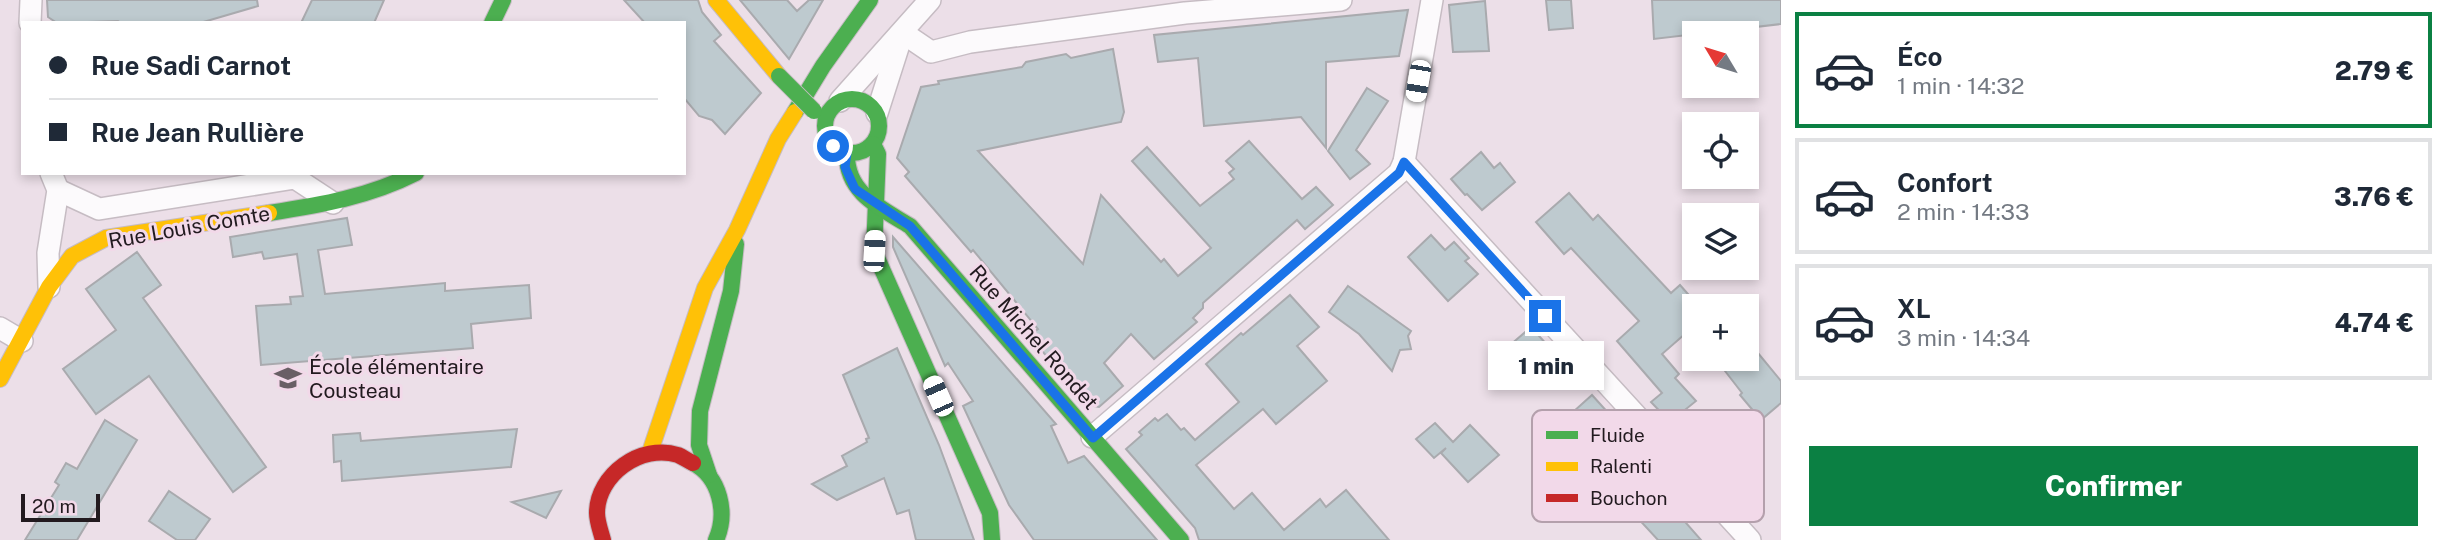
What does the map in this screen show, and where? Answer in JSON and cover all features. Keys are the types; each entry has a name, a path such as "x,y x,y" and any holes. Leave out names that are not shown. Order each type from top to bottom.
{"main road":[{"path":"493,21 503,0"},
{"path":"716,0 779,76 827,109"},
{"path":"650,452 705,289 737,230 778,139 823,65 870,0"},
{"path":"827,109 849,99 869,104 877,113 880,123 876,149 874,251 999,536"},
{"path":"827,109 825,123 828,139 839,151 847,153 876,149"},
{"name":"Rue Michel Rondet","path":"847,153 845,167 855,189 910,226 1181,540"},
{"name":"Rue Louis Comte","path":"0,379 49,287 72,256 106,238 333,203 389,187 412,175"},
{"path":"716,540 722,513 719,493 709,475 699,445 700,411 731,290 737,230"},
{"path":"597,538 597,512 602,491 613,472 629,459 650,452 682,455 697,463 709,475"}],"street":[{"path":"30,21 31,0"},
{"path":"827,109 903,33 930,0"},
{"path":"903,33 931,52 970,42 1185,13 1341,0"},
{"path":"1093,438 1399,173 1404,162 1432,0"},
{"path":"877,113 903,33"},
{"path":"1404,162 1631,410"},
{"path":"49,287 48,253 55,182 99,209 295,178 333,203"},
{"path":"0,328 22,341"},
{"path":"1734,522 1750,540"}],"building":[{"path":"47,0 257,0 258,6 207,21 54,21 48,17"},
{"path":"312,0 384,0 375,21 302,21"},
{"path":"624,0 698,0 702,12 721,35 714,41 761,93 725,134 712,120 699,116 686,100 686,21 643,21"},
{"path":"740,0 787,0 797,11 809,0 823,0 789,59"},
{"path":"1546,0 1571,0 1573,28 1549,30"},
{"path":"1652,0 1781,0 1781,24 1759,27 1759,21 1682,21 1682,36 1654,39"},
{"path":"1485,1 1489,51 1453,52 1449,5"},
{"path":"1408,10 1399,56 1326,62 1326,148 1301,117 1204,126 1198,58 1158,62 1154,35"},
{"path":"1113,49 1124,112 1121,122 978,151 1083,264 1101,195 1161,262 1164,259 1178,276 1211,248 1132,161 1147,147 1200,206 1234,179 1229,173 1234,169 1226,161 1249,141 1302,199 1316,187 1333,205 1305,229 1297,220 1203,303 1203,308 1193,318 1197,322 1154,359 1131,334 1104,363 1123,386 1099,407 1089,405 1029,336 1038,329 973,250 971,252 905,176 909,172 897,158 921,87 939,84 938,81 1022,67 1026,62 1066,54 1071,58"},
{"path":"1367,88 1388,101 1356,150 1370,164 1350,179 1328,151"},
{"path":"1481,152 1494,168 1500,163 1515,182 1482,210 1451,179"},
{"path":"1569,193 1593,220 1598,215 1671,293 1680,285 1688,294 1682,294 1682,336 1662,354 1679,374 1675,378 1696,401 1685,410 1659,410 1651,402 1662,393 1617,341 1639,321 1571,248 1564,254 1536,222"},
{"path":"347,218 352,245 318,250 325,294 445,283 445,291 529,285 531,318 471,324 473,348 261,365 256,306 291,304 290,297 303,296 297,254 264,259 262,252 233,257 230,237"},
{"path":"1431,235 1445,250 1454,242 1469,258 1465,261 1478,274 1448,301 1408,257"},
{"path":"893,237 1056,424 1051,426 1068,463 1084,456 1157,540 1034,540 1009,505 963,406 973,401 948,363 945,366 893,247"},
{"path":"137,252 161,285 143,298 266,467 233,492 149,376 96,414 63,369 116,330 86,289"},
{"path":"1348,286 1411,331 1408,336 1411,349 1400,350 1392,371 1359,334 1329,312"},
{"path":"1290,295 1319,327 1297,346 1327,381 1276,424 1263,409 1196,465 1234,509 1252,493 1284,530 1320,499 1326,507 1346,490 1389,540 1199,540 1195,528 1126,449 1142,435 1139,432 1155,418 1158,421 1167,414 1181,430 1184,428 1195,440 1239,402 1206,364"},
{"path":"1531,327 1548,346 1512,377 1495,358"},
{"path":"897,348 939,445 974,540 916,540 909,510 897,514 884,478 837,500 812,484 847,466 842,456 867,442 866,439 869,438 843,375"},
{"path":"1759,354 1781,381 1781,403 1764,417 1764,410 1753,410 1740,395 1742,393 1725,371 1759,371"},
{"path":"1592,395 1606,410 1575,410"},
{"path":"105,420 137,440 77,540 25,540 59,485 55,482 66,463 77,469"},
{"path":"1435,423 1453,442 1470,425 1499,455 1468,482 1441,453 1446,448 1434,458 1416,439"},
{"path":"517,429 511,467 342,481 341,461 334,462 333,435 360,433 361,441"},
{"path":"169,491 210,519 195,540 177,540 149,521"},
{"path":"561,491 546,518 512,502"},
{"path":"1641,522 1685,522 1701,540 1658,540"}],"traffic: fast":[{"path":"493,21 503,0"},
{"path":"795,112 823,66 870,0"},
{"path":"779,76 814,111"},
{"path":"857,99 867,103 875,111 879,126 875,141 867,149 847,153 837,149 829,141 825,121 829,111 837,103 857,99"},
{"path":"873,144 878,154 874,251 990,513 992,540"},
{"path":"847,154 848,168 859,189 877,206 910,226 1181,540"},
{"path":"269,213 362,194 412,175"},
{"path":"709,475 699,445 700,411 731,291 736,244"},
{"path":"693,463 710,477 719,497 721,519 716,540"}],"traffic: slow":[{"path":"716,0 779,76"},
{"path":"650,452 705,288 737,230 778,139 795,112"},
{"path":"0,379 49,287 72,256 106,238 269,213"}],"traffic: jam":[{"path":"603,540 597,516 599,499 604,486 624,465 636,458 664,452 678,455 693,463"}],"place":[{"name":"École élémentaire Cousteau","path":"288,378"}],"route":[{"path":"833,146 847,153 845,167 855,189 910,226 1093,438 1399,173 1404,162 1545,316"}]}
